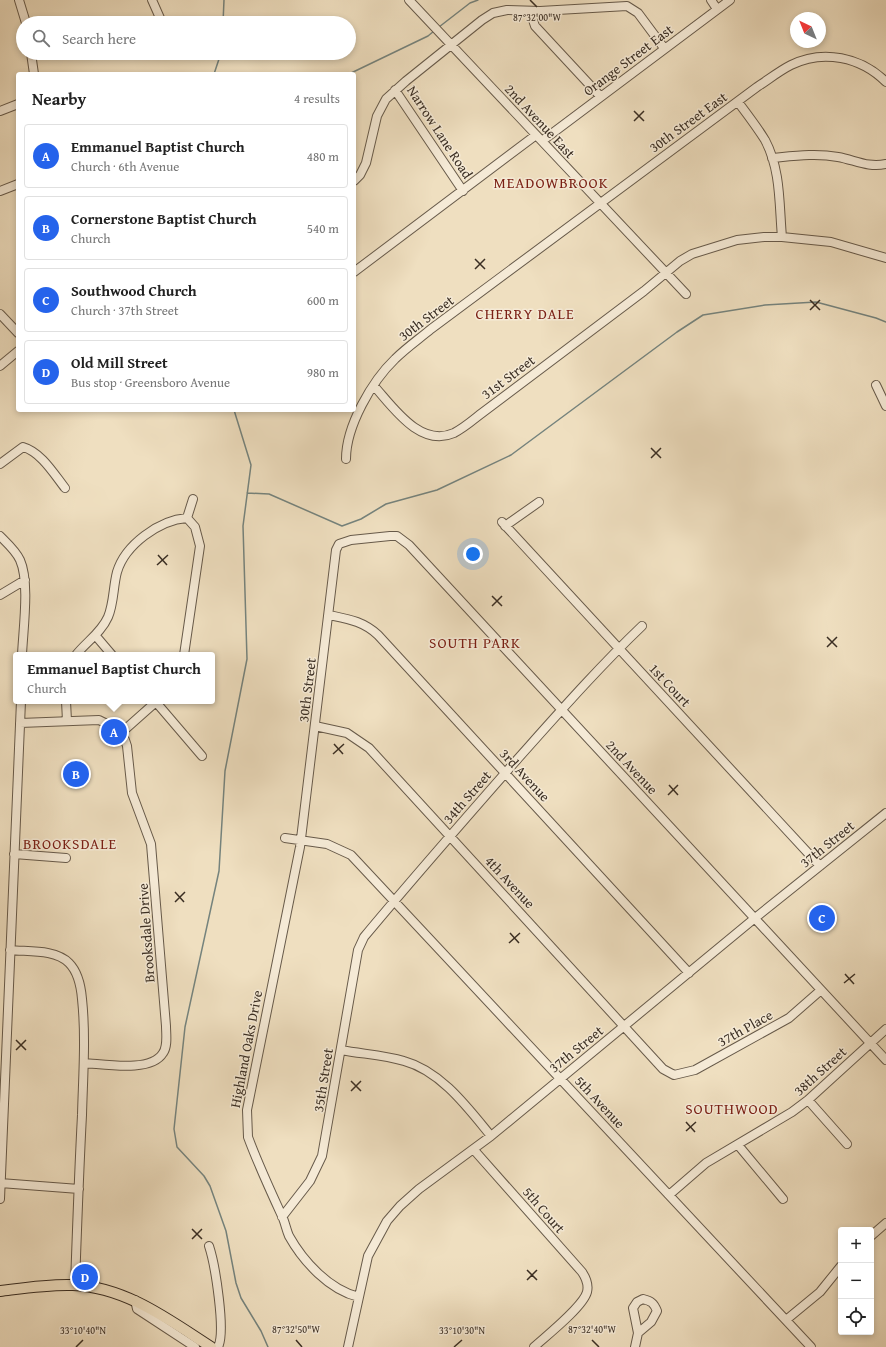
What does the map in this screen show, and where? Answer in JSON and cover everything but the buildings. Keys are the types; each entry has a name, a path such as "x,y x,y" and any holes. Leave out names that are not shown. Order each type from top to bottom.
{"main road":[{"path":"0,1291 56,1285 75,1285 96,1288 135,1300 158,1312 211,1347"}],"street":[{"path":"20,0 24,16"},
{"path":"152,0 159,16"},
{"name":"2nd Avenue East","path":"409,0 686,294"},
{"path":"711,0 717,9"},
{"name":"Orange Street East","path":"356,271 463,191 600,96 730,0"},
{"name":"Narrow Lane Road","path":"463,191 395,90 476,24 493,13 507,10 530,11 627,6 638,13 664,48"},
{"path":"530,11 534,26 600,96"},
{"name":"30th Street East","path":"565,230 738,102 792,65 811,58 836,57 861,63 873,70 886,82"},
{"path":"32,60 34,72"},
{"path":"356,179 364,169 379,110 395,90"},
{"path":"738,102 765,141 772,158 778,181 782,237"},
{"path":"0,111 16,105"},
{"path":"772,158 826,155 872,166 886,164"},
{"path":"0,191 16,185"},
{"name":"30th Street","path":"346,459 348,439 362,406 374,386 394,360 431,329 565,230"},
{"name":"31st Street","path":"374,386 408,424 420,432 433,436 447,435 460,429 595,329 685,257 704,249 751,238 782,237 831,242 886,258"},
{"path":"0,314 16,331"},
{"path":"0,366 16,353"},
{"path":"876,385 886,406"},
{"path":"0,464 17,450 23,447 30,449 45,463 65,488"},
{"path":"187,518 193,499"},
{"name":"1st Court","path":"539,502 503,524 820,866"},
{"path":"79,652 95,635 108,617 118,570 127,553 153,531 177,518 187,518 195,527 199,540 200,553 184,652"},
{"path":"0,536 19,558 24,580 22,652"},
{"name":"2nd Avenue","path":"339,544 358,538 390,536 396,536 404,541 886,1060"},
{"name":"30th Street","path":"301,839 316,726 336,550 339,544"},
{"path":"0,596 24,580"},
{"name":"3rd Avenue","path":"329,615 355,620 373,630 689,973"},
{"name":"34th Street","path":"364,937 450,836 561,710 618,648 642,626"},
{"path":"95,635 109,652"},
{"path":"0,1200 21,704"},
{"path":"66,704 67,721"},
{"path":"20,723 99,720 112,726 121,733 153,704"},
{"path":"159,704 202,756"},
{"name":"4th Avenue","path":"316,726 340,730 359,740 383,763 663,1069 674,1075"},
{"name":"Brooksdale Drive","path":"84,1063 146,1064 159,1058 166,1046 166,1026 156,884 151,844 132,793 127,746 121,733"},
{"name":"37th Street","path":"348,1347 368,1256 377,1237 391,1216 419,1188 474,1150 755,918 886,813"},
{"name":"5th Avenue","path":"285,838 301,839 334,846 351,855 811,1347"},
{"name":"Highland Oaks Drive","path":"301,839 246,1117 248,1137 270,1194 290,1237 310,1264 335,1286 351,1295 359,1297"},
{"path":"14,854 66,858"},
{"name":"35th Street","path":"282,1217 310,1181 322,1156 358,950 364,937"},
{"path":"10,950 57,956 68,962 73,968 78,979 82,999 84,1063 75,1285"},
{"name":"37th Place","path":"674,1075 695,1070 789,1018 821,990"},
{"name":"38th Street","path":"669,1195 706,1163 792,1112 808,1100 886,1029"},
{"path":"341,1050 403,1060 428,1070 453,1093 491,1136"},
{"path":"808,1100 846,1144"},
{"path":"738,1145 783,1199"},
{"name":"5th Court","path":"474,1150 582,1272 588,1284 587,1291 581,1303 534,1347"},
{"path":"0,1183 79,1189"},
{"path":"874,1234 886,1224"},
{"path":"209,1246 222,1325 218,1347"},
{"path":"786,1320 820,1292 838,1270"},
{"path":"135,1300 137,1309 195,1347"},
{"path":"635,1347 638,1333"}],"waterway":[{"path":"223,16 224,0"},
{"path":"439,27 470,3 478,0"},
{"path":"353,72 428,36 434,31"},
{"path":"215,72 219,60"},
{"path":"247,493 269,494 342,526 361,519 386,504 437,490 511,455 677,332 703,315 765,305 816,302 886,322"},
{"path":"235,412 251,465 243,526 247,659 225,771 219,871 185,1027 174,1129 177,1147 204,1176 210,1186 226,1231 236,1283 241,1298 261,1331 268,1347"}],"place":[{"name":"Emmanuel Baptist Church","path":"114,732"},
{"name":"Cornerstone Baptist Church","path":"76,774"},
{"name":"Southwood Church","path":"822,918"},
{"name":"Old Mill Street","path":"85,1277"}],"district":[{"name":"MEADOWBROOK","path":"551,182"},
{"name":"CHERRY DALE","path":"525,313"},
{"name":"SOUTH PARK","path":"475,642"},
{"name":"BROOKSDALE","path":"70,843"},
{"name":"SOUTHWOOD","path":"732,1108"}]}
